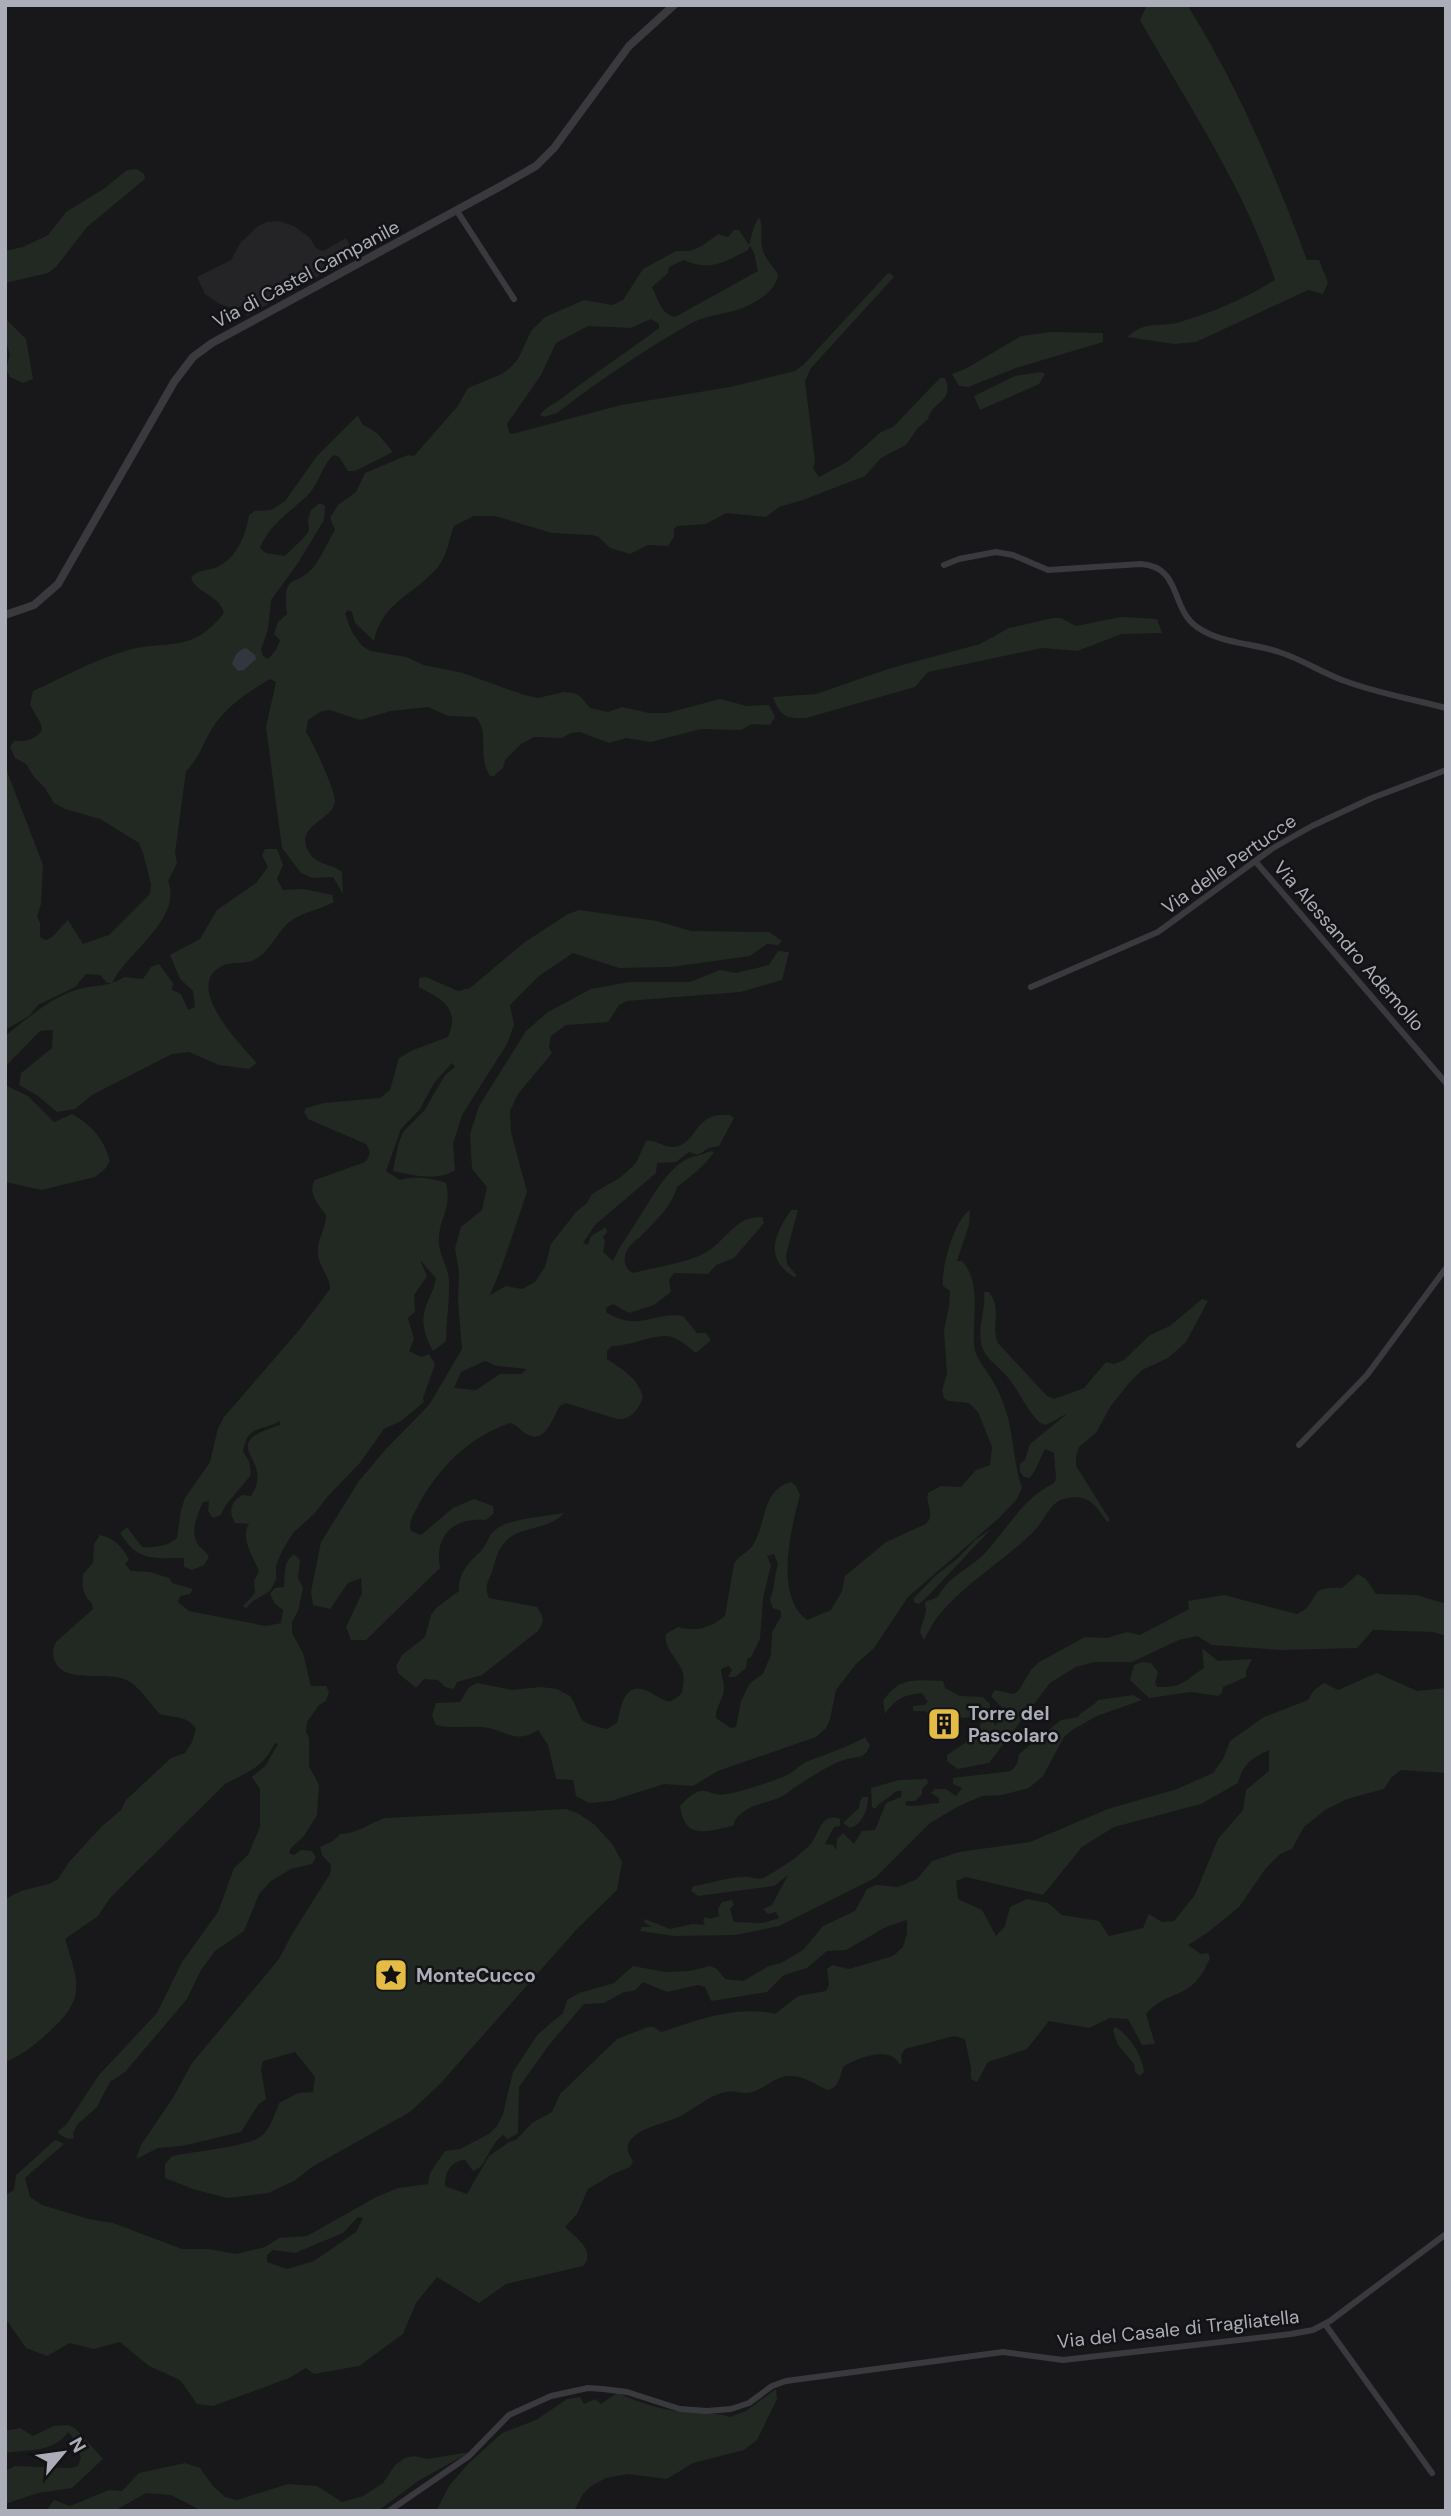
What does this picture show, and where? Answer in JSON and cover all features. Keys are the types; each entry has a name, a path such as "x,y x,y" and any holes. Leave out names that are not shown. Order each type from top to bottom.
{"street":[{"name":"Via di Castel Campanile","path":"5,615 38,603 58,584 174,382 197,354 215,341 514,179 549,155 629,46 674,5"},
{"path":"457,211 514,299"},
{"path":"944,565 959,559 999,552 1048,570 1149,565 1166,573 1187,617 1207,633 1282,653 1347,682 1446,708"},
{"name":"Via delle Pertucce","path":"1031,987 1158,932 1282,842 1323,820 1446,770"},
{"name":"Via Alessandro Ademollo","path":"1255,862 1446,1083"},
{"path":"1299,1445 1367,1375 1446,1268"},
{"name":"Via del Casale di Tragliatella","path":"389,2511 455,2467 515,2411 573,2390 588,2388 627,2392 680,2409 706,2411 731,2409 749,2403 772,2386 788,2381 1003,2352 1057,2360 1074,2359 1291,2334 1313,2330 1325,2324 1446,2234"},
{"path":"1325,2324 1432,2473"}],"shaded area":[{"path":"1147,5 1190,5 1189,8 1224,69 1254,131 1307,260 1319,260 1328,283 1323,294 1308,290 1196,342 1174,344 1127,337 1147,326 1175,323 1207,313 1275,280 1263,246 1231,180 1140,20"},
{"path":"137,169 144,174 145,179 87,227 56,267 48,273 5,283 5,251 23,247 48,235 66,212 105,188 127,170"},
{"path":"759,217 763,251 778,274 775,284 765,296 744,308 690,324 622,366 557,413 544,417 540,415 544,410 659,328 659,324 651,319 631,328 588,326 556,343 541,375 507,424 510,434 621,405 730,387 795,371 890,273 894,277 811,368 805,381 815,462 813,468 819,477 847,462 881,432 893,427 940,378 945,378 945,397 906,445 881,458 865,476 779,507 766,517 726,513 706,524 677,526 668,546 648,545 630,554 610,548 599,537 592,535 552,533 495,516 474,516 454,526 441,563 429,577 391,608 378,628 374,641 355,623 352,612 348,610 345,614 352,632 362,646 371,651 406,657 424,665 463,673 524,695 538,698 564,692 574,693 590,708 608,712 622,707 649,713 667,713 720,699 747,706 769,705 775,717 770,725 752,724 741,730 701,729 651,742 626,738 609,743 580,732 562,738 534,737 521,744 505,760 503,768 490,776 484,759 482,729 475,717 448,716 428,707 391,711 360,720 330,710 322,711 308,720 306,732 323,766 335,801 328,814 309,830 306,844 313,858 342,872 343,894 333,877 313,878 301,873 282,848 266,727 276,682 270,679 240,699 220,717 186,771 175,853 177,863 168,881 171,895 161,922 112,983 107,983 100,975 86,974 75,987 38,1005 29,1016 5,1030 5,766 43,865 41,904 37,916 40,937 46,940 52,937 68,920 83,944 109,935 150,894 151,884 139,843 100,819 54,803 26,764 15,758 10,747 14,741 29,740 42,730 30,705 33,691 111,656 138,648 188,641 211,627 224,613 218,602 198,588 191,578 230,558 243,538 249,515 255,511 271,510 285,501 317,456 358,415 362,424 377,433 393,452 355,471 348,471 339,457 333,455 309,494 275,525 260,548 266,553 285,556 309,531 311,510 320,503 325,506 324,520 271,600 268,629 261,650 263,656 268,659 280,640 274,634 278,622 287,614 289,585 302,577 318,561 335,530 330,518 338,505 356,492 365,473 408,455 414,456 457,407 468,388 510,368 518,359 531,331 545,317 584,300 612,305 623,300 643,269 676,251 690,251 702,246 718,234 728,237 734,230 739,230 749,245","holes":["750,246 758,271 675,317 663,309 652,287 668,273 669,267 684,260 693,264 710,265 732,258 748,250"]},
{"path":"279,221 294,226 310,238 316,248 323,251 346,238 355,256 247,316 242,306 235,309 220,304 205,294 197,277 231,260 241,242 258,226"},
{"path":"5,318 26,339 33,379 23,383 10,377 6,369 10,355 5,338"},
{"path":"1052,332 1103,333 1103,342 1016,368 968,387 959,386 952,374 1021,336"},
{"path":"1041,372 1045,374 1039,384 980,410 974,396 1015,376"},
{"path":"1121,617 1157,619 1162,633 1122,634 1077,651 1042,648 928,672 915,687 806,718 785,715 773,697 816,694 891,668 980,644 1009,628 1053,618 1061,618 1076,626"},
{"path":"246,648 256,659 244,670 238,671 232,664 238,652"},
{"path":"265,849 277,849 283,865 277,879 283,890 304,889 332,895 334,902 291,921 259,957 222,966 211,975 208,987 218,1015 257,1063 249,1069 219,1065 189,1052 172,1054 92,1095 75,1109 57,1112 19,1085 21,1073 52,1048 53,1030 40,1031 5,1067 5,1036 39,1010 66,994 112,983 124,977 143,979 151,967 159,964 173,983 172,990 181,994 188,1010 195,1007 193,991 180,979 170,955 200,939 217,910 256,883 268,867 262,855"},
{"path":"579,910 657,921 691,931 769,932 782,941 778,945 767,944 750,956 671,967 619,968 573,953 539,976 510,1005 514,1025 507,1044 462,1115 453,1144 455,1170 433,1177 393,1171 403,1132 424,1111 445,1075 455,1067 452,1063 434,1083 420,1109 401,1129 386,1171 400,1180 423,1178 446,1183 448,1192 439,1243 449,1280 446,1341 433,1351 426,1335 424,1312 436,1278 420,1260 427,1276 414,1295 415,1312 408,1318 414,1339 409,1351 421,1357 429,1354 435,1364 424,1402 401,1421 384,1429 359,1464 293,1533 276,1566 276,1580 270,1591 246,1608 243,1606 255,1593 254,1581 259,1571 247,1541 249,1524 235,1523 232,1507 242,1495 251,1496 257,1483 257,1471 248,1446 250,1439 260,1432 280,1425 280,1421 256,1430 248,1437 243,1452 249,1461 251,1475 225,1506 221,1515 213,1518 208,1511 209,1501 203,1502 194,1533 197,1543 209,1557 204,1565 192,1570 184,1567 184,1558 155,1558 140,1554 120,1533 127,1527 142,1547 161,1546 177,1538 185,1498 210,1462 218,1428 224,1417 300,1329 330,1289 318,1256 318,1245 326,1215 314,1198 313,1185 315,1180 365,1162 369,1151 366,1144 308,1119 304,1112 306,1108 324,1103 380,1098 390,1090 399,1058 448,1037 452,1019 450,1012 441,1000 419,987 419,978 426,977 458,991 470,988 525,942 568,914"},
{"path":"778,951 789,952 782,980 740,992 627,1001 619,1005 608,1022 566,1025 551,1036 549,1047 552,1053 518,1094 510,1111 511,1132 527,1192 490,1295 506,1286 522,1289 535,1282 545,1267 551,1244 576,1212 587,1203 592,1194 621,1177 636,1163 646,1141 674,1147 688,1140 709,1118 730,1115 734,1118 719,1146 709,1148 698,1155 689,1152 676,1162 657,1163 656,1173 595,1225 583,1243 588,1245 591,1236 606,1227 603,1252 613,1261 670,1172 687,1159 714,1152 702,1167 677,1187 662,1214 629,1247 626,1252 626,1266 633,1273 691,1259 715,1246 745,1220 762,1217 764,1223 734,1258 716,1265 708,1274 674,1273 669,1280 671,1292 654,1305 629,1313 613,1304 606,1308 606,1312 628,1321 683,1316 697,1333 706,1333 711,1340 696,1353 679,1340 667,1336 612,1346 607,1351 607,1359 634,1380 643,1397 637,1410 627,1418 617,1419 566,1403 560,1406 543,1434 532,1436 510,1423 468,1445 445,1467 426,1492 412,1518 411,1531 421,1535 453,1508 474,1499 493,1506 494,1513 486,1520 464,1522 449,1530 440,1546 440,1568 366,1640 351,1640 346,1627 362,1593 361,1578 348,1583 330,1609 313,1605 311,1592 321,1542 359,1481 429,1405 462,1349 458,1301 459,1272 455,1248 461,1227 482,1210 487,1187 472,1169 470,1134 479,1106 526,1031 548,1012 591,989 629,982 690,982 720,970 736,973 769,965","holes":["485,1361 497,1366 527,1369 521,1374 500,1374 476,1390 454,1388 461,1372"]},
{"path":"5,1085 28,1096 54,1122 72,1114 85,1122 104,1146 110,1161 106,1168 95,1177 42,1190 5,1182"},
{"path":"791,1210 798,1210 786,1255 787,1264 797,1276 794,1277 778,1262 775,1254 780,1228"},
{"path":"970,1210 969,1225 957,1261 962,1261 972,1279 975,1350 1005,1408 1022,1488 1017,1499 999,1518 908,1597 874,1648 856,1664 836,1690 826,1728 816,1737 718,1771 693,1786 664,1784 611,1801 589,1803 576,1796 573,1780 556,1779 548,1745 538,1730 530,1735 516,1736 489,1728 436,1725 432,1715 436,1703 460,1702 468,1688 477,1683 512,1690 541,1687 557,1689 570,1696 584,1721 607,1729 617,1723 623,1701 633,1689 645,1690 667,1701 674,1700 682,1693 684,1682 682,1670 667,1643 666,1634 678,1627 703,1628 725,1616 734,1564 753,1545 769,1500 781,1486 791,1482 800,1495 790,1543 788,1578 797,1609 807,1620 831,1610 842,1591 845,1576 886,1542 926,1524 930,1517 928,1493 941,1486 961,1487 976,1470 990,1465 992,1447 978,1412 969,1403 948,1401 942,1390 947,1374 944,1330 950,1291 943,1286 944,1268 954,1234 964,1215","holes":["774,1554 778,1564 770,1600 773,1608 781,1611 781,1617 772,1632 771,1655 763,1674 750,1683 741,1701 736,1727 731,1728 716,1718 724,1692 721,1669 729,1666 732,1670 728,1677 735,1677 746,1668 747,1659 751,1657 760,1639 763,1598 771,1565 767,1556"]},
{"path":"984,1292 989,1292 995,1305 998,1343 1047,1396 1054,1399 1084,1388 1106,1362 1114,1364 1124,1360 1150,1335 1170,1326 1202,1299 1208,1301 1186,1342 1168,1358 1142,1370 1110,1407 1096,1433 1079,1447 1076,1466 1110,1520 1107,1522 1094,1505 1085,1499 1059,1501 1023,1542 954,1599 932,1625 924,1640 920,1632 926,1611 925,1602 938,1597 953,1578 985,1553 1024,1505 1054,1483 1054,1453 1045,1449 1029,1478 1020,1472 1020,1464 1025,1460 1030,1444 1068,1413 1046,1425 1040,1423 1009,1379 987,1356 980,1336"},
{"path":"564,1513 549,1524 523,1531 508,1539 498,1552 487,1585 489,1598 537,1607 543,1619 538,1631 482,1675 457,1682 454,1689 445,1687 438,1680 424,1679 416,1688 398,1673 396,1666 402,1655 425,1637 431,1615 459,1591 465,1568 482,1550 494,1531 516,1521"},
{"path":"991,1529 928,1596 919,1604 915,1603 913,1599 935,1576"},
{"path":"100,1535 110,1538 121,1547 129,1560 125,1564 131,1571 150,1572 169,1578 172,1583 193,1589 190,1594 180,1596 178,1602 189,1611 266,1626 281,1623 283,1610 275,1604 270,1594 275,1588 284,1587 286,1564 294,1554 300,1560 298,1578 303,1588 298,1611 292,1622 292,1633 303,1653 311,1686 326,1686 329,1692 326,1701 319,1705 307,1722 306,1732 309,1738 309,1766 319,1785 317,1815 289,1853 294,1855 301,1850 312,1851 316,1857 312,1864 291,1869 271,1881 259,1894 244,1931 215,1951 201,1970 187,1999 125,2072 110,2082 97,2107 78,2124 73,2133 74,2138 68,2139 58,2131 66,2125 99,2075 157,2013 182,1962 218,1912 234,1868 248,1855 260,1827 260,1789 252,1777 266,1765 278,1744 275,1743 265,1759 254,1768 225,1784 110,1898 98,1916 65,1939 76,1978 70,2008 40,2040 5,2062 5,1901 21,1891 58,1879 69,1862 102,1826 121,1810 126,1800 171,1758 185,1753 196,1729 185,1720 160,1714 139,1690 124,1679 68,1673 54,1660 56,1642 93,1609 84,1591 83,1574 93,1563 94,1544"},
{"path":"1358,1574 1366,1579 1376,1594 1417,1595 1446,1604 1446,1636 1433,1632 1373,1630 1357,1648 1281,1650 1212,1645 1197,1636 1179,1640 1132,1662 1094,1662 1076,1667 1050,1683 989,1763 958,1769 947,1761 947,1755 977,1735 982,1720 979,1717 936,1719 925,1711 913,1711 913,1706 928,1702 922,1693 900,1699 885,1714 883,1701 902,1683 916,1680 943,1681 945,1688 960,1696 983,1697 989,1703 995,1726 999,1721 998,1713 1003,1709 991,1696 995,1690 1014,1694 1039,1662 1085,1637 1107,1638 1127,1632 1140,1635 1189,1609 1188,1601 1224,1595 1297,1614 1305,1610 1322,1589 1342,1588"},
{"path":"1202,1648 1218,1661 1252,1659 1246,1677 1223,1687 1218,1696 1191,1692 1149,1698 1130,1680 1134,1665 1142,1662 1151,1663 1158,1672 1155,1683 1157,1687 1178,1685 1204,1668"},
{"path":"1377,1673 1417,1691 1446,1688 1446,1773 1401,1770 1391,1778 1384,1789 1347,1799 1325,1810 1304,1827 1292,1849 1280,1854 1266,1868 1239,1907 1188,1945 1201,1954 1208,1953 1210,1958 1195,1982 1163,2000 1146,2014 1155,2044 1142,2045 1128,2019 1110,2018 1089,2028 1049,2021 1027,2049 988,2062 977,2082 971,2079 965,2039 954,2036 905,2049 901,2055 902,2063 899,2064 895,2058 881,2054 856,2060 843,2067 837,2084 827,2090 805,2079 786,2076 753,2092 721,2093 677,2118 641,2131 630,2141 628,2147 633,2161 630,2167 588,2189 577,2214 565,2227 586,2250 588,2255 583,2266 506,2284 479,2303 437,2277 416,2303 403,2334 359,2366 314,2374 306,2368 289,2378 213,2406 197,2404 180,2380 149,2366 120,2342 94,2349 70,2343 47,2356 26,2348 5,2318 5,2195 14,2190 16,2175 55,2140 64,2144 25,2178 30,2197 42,2205 113,2223 182,2249 208,2249 236,2254 265,2247 279,2238 307,2236 376,2197 398,2188 428,2184 430,2173 445,2151 460,2149 489,2134 503,2114 513,2072 538,2034 563,2013 567,2000 579,1993 614,1983 633,1966 665,1972 689,1971 710,1966 717,1969 725,1979 743,1981 803,1950 823,1926 855,1911 867,1889 876,1885 898,1887 917,1879 932,1861 959,1852 1030,1842 1108,1809 1177,1789 1213,1773 1223,1759 1230,1741 1264,1717 1308,1700 1314,1690 1324,1683 1338,1690","holes":["1269,1750 1269,1771 1246,1790 1243,1810 1218,1839 1195,1895 1174,1921 1162,1922 1149,1914 1143,1928 1109,1936 1099,1921 1062,1915 1048,1903 1027,1899 1010,1907 1005,1926 996,1936 982,1910 958,1899 956,1881 966,1877 1043,1895 1082,1847 1114,1827 1201,1804 1238,1783 1249,1762","907,1920 903,1947 893,1956 849,1969 832,1965 827,1969 829,1985 826,1991 798,1996 775,2014 746,2011 732,2013 661,2032 654,2027 648,2027 617,2039 560,2094 552,2112 532,2123 516,2140 489,2156 467,2194 445,2186 447,2172 452,2165 465,2160 473,2171 478,2169 503,2135 508,2139 518,2133 519,2087 549,2045 584,2004 604,2003 624,1992 634,1991 643,1982 667,1992 698,1985 705,1987 711,2001 767,1992 784,1975 807,1968 827,1951 846,1950 886,1927","358,2217 363,2218 356,2232 314,2261 287,2269 267,2262 267,2255 273,2250 295,2253 343,2233"]},
{"path":"1133,1695 1142,1700 1097,1716 1064,1737 1043,1776 1029,1788 1002,1795 982,1796 959,1806 930,1823 875,1878 779,1926 736,1935 674,1936 640,1931 642,1927 651,1927 644,1922 645,1919 670,1929 692,1924 705,1925 705,1917 710,1919 719,1916 718,1909 722,1902 732,1900 734,1905 730,1909 734,1922 763,1923 779,1918 776,1912 768,1914 763,1909 772,1905 788,1875 774,1886 698,1896 691,1891 693,1886 726,1879 765,1877 809,1846 822,1824 829,1818 840,1819 840,1826 834,1827 825,1844 833,1845 836,1850 837,1839 843,1833 854,1844 862,1831 875,1830 886,1803 901,1797 902,1791 896,1791 875,1809 872,1807 871,1788 899,1780 927,1779 928,1783 922,1789 922,1794 915,1801 907,1801 905,1805 939,1803 939,1798 931,1793 935,1789 946,1789 956,1796 962,1788 953,1784 953,1778 1011,1771 1017,1764 1019,1754 1061,1720 1078,1717 1098,1700"},
{"path":"865,1737 870,1745 863,1755 838,1762 783,1796 751,1807 738,1817 733,1826 699,1831 687,1825 683,1817 680,1806 696,1792 723,1795 762,1785 789,1774 806,1762"},
{"path":"863,1797 868,1797 864,1816 850,1828 843,1823 859,1808"},
{"path":"566,1809 595,1825 613,1845 622,1862 617,1890 576,1930 440,2084 410,2112 312,2167 294,2181 268,2193 227,2198 165,2178 165,2164 172,2156 253,2141 267,2130 279,2103 298,2093 313,2092 315,2077 295,2052 263,2061 261,2069 266,2099 258,2105 241,2132 182,2146 158,2148 136,2159 141,2145 174,2096 192,2063 279,1959 330,1874 331,1865 322,1855 320,1847 340,1834 385,1818"},
{"path":"1115,2027 1130,2040 1138,2053 1144,2072 1140,2076 1118,2045 1113,2031"},
{"path":"776,2389 777,2399 757,2440 744,2450 693,2463 667,2479 628,2474 606,2478 583,2494 574,2511 436,2511 449,2486 468,2464 502,2433 536,2420 567,2399 580,2397 584,2404 595,2399 601,2404 617,2393 663,2409 730,2417 746,2411"},
{"path":"68,2425 75,2428 103,2459 72,2488 38,2493 5,2504 5,2471 15,2466 71,2468 78,2466 81,2457 68,2432 48,2447 5,2453 5,2431 20,2428 33,2436 54,2426"},
{"path":"470,2452 418,2481 378,2511 202,2511 171,2495 146,2493 114,2511 46,2511 54,2500 70,2506 109,2490 122,2491 139,2473 185,2463 200,2468 225,2497 237,2500 288,2484 317,2486 342,2502 363,2496 383,2483 395,2465 405,2458 414,2456 427,2459"}],"place":[{"name":"Torre del Pascolaro","path":"944,1724"},
{"name":"MonteCucco","path":"391,1975"}]}
